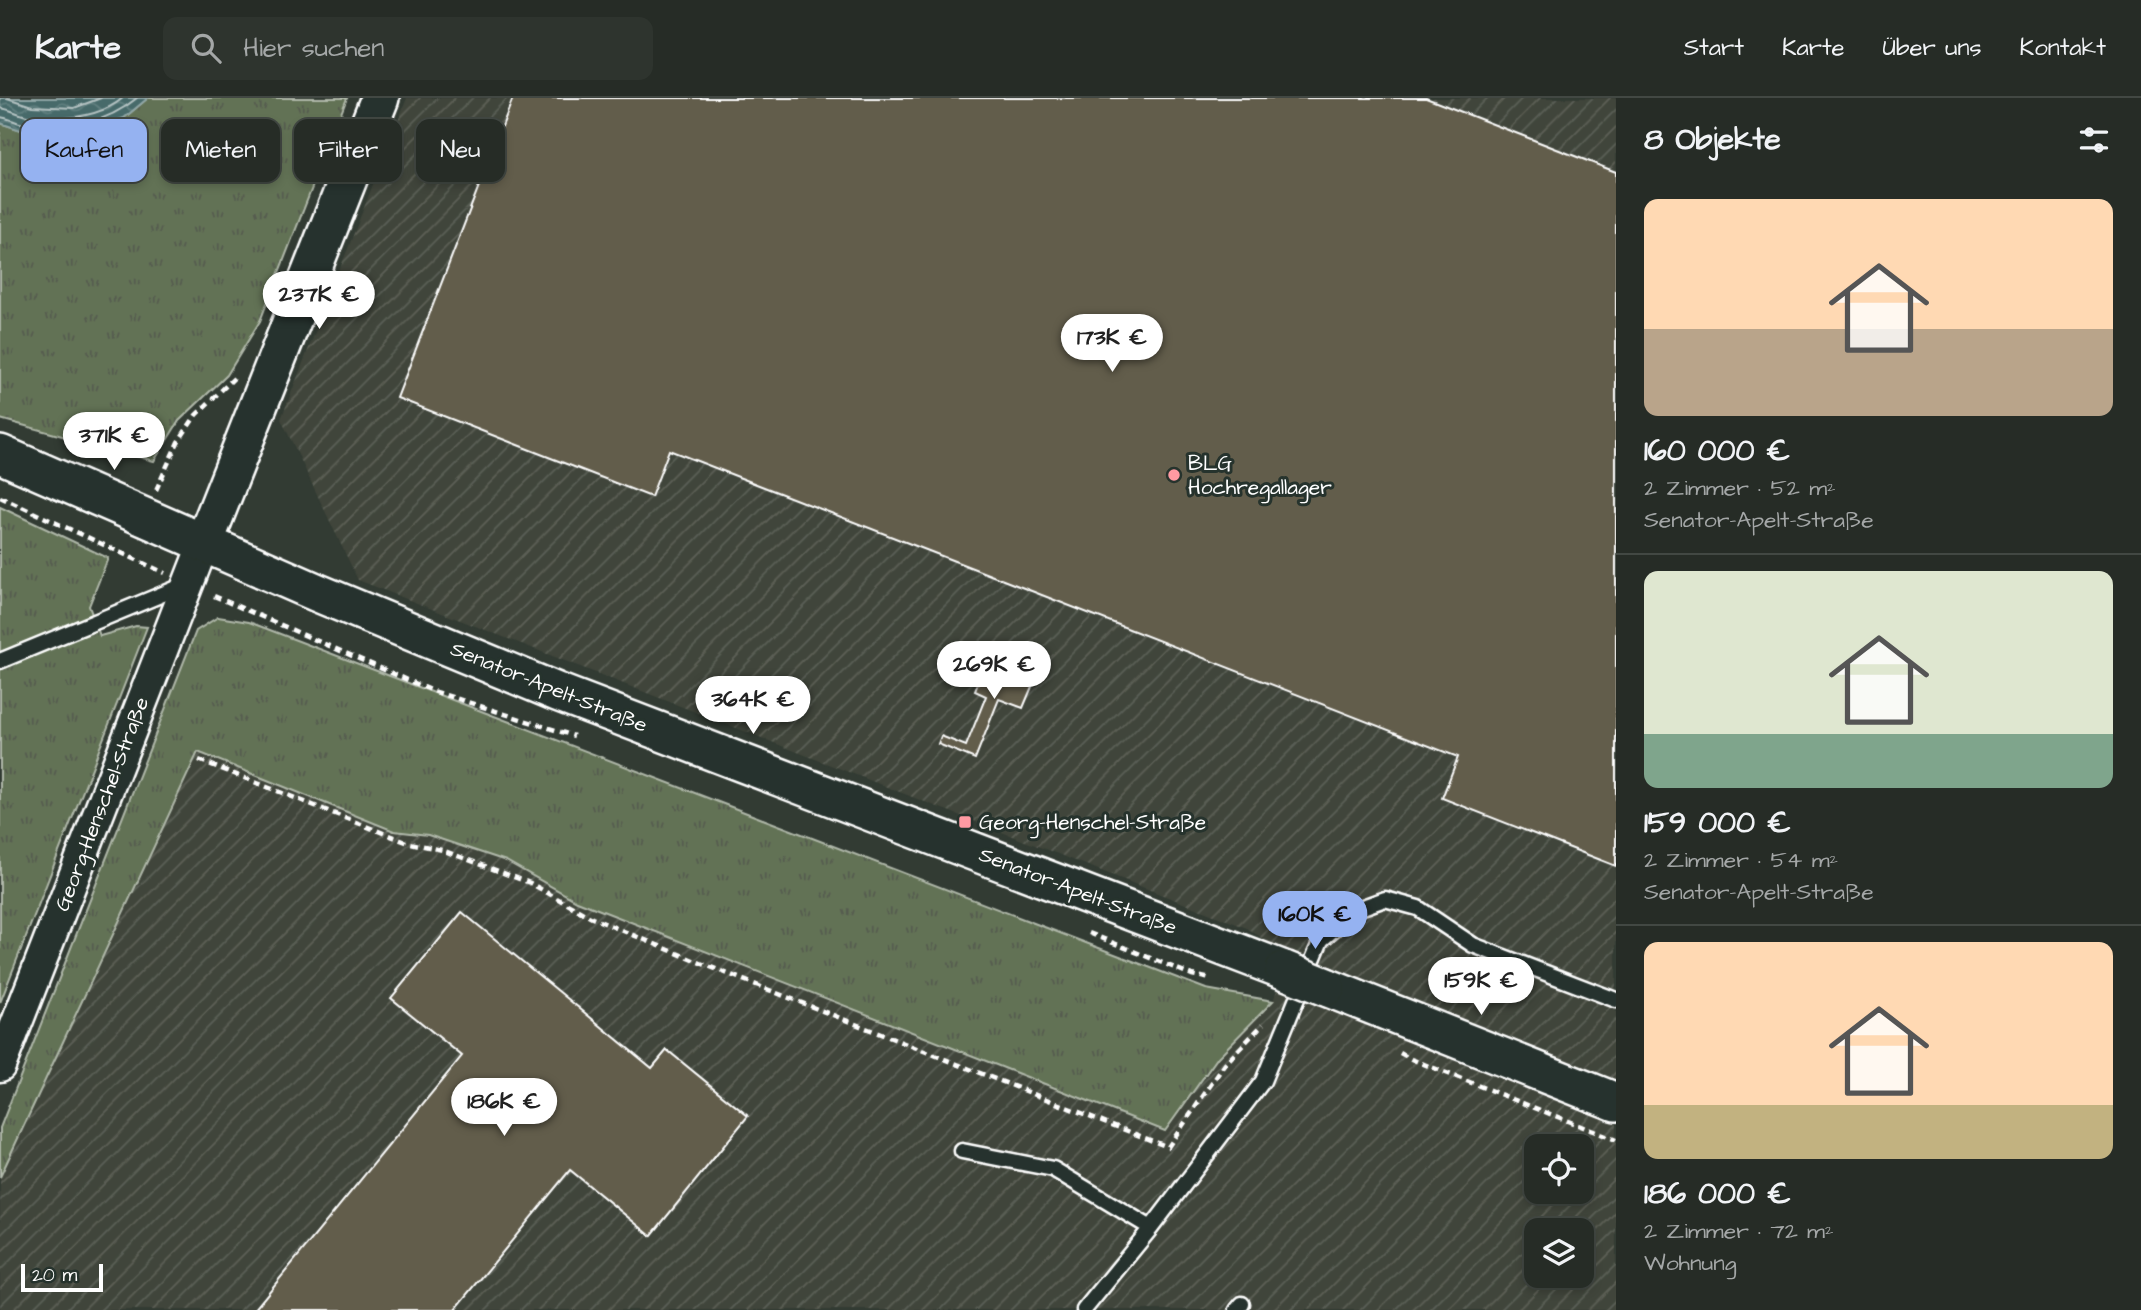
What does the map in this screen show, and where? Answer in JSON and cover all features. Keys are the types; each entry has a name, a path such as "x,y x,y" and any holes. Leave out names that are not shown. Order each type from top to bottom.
{"street":[{"path":"204,542 380,98"},
{"name":"Senator-Apelt-Straße","path":"0,454 318,593 557,692 1291,955 1326,986 1616,1102"},
{"name":"Georg-Henschel-Straße","path":"0,1066 204,542"}],"lane":[{"path":"0,661 188,584"},
{"path":"1084,1310 1263,1081 1321,940 1357,909 1385,899 1418,908 1473,945 1616,1000"},
{"path":"962,1151 1053,1169 1150,1228"}],"path":[{"path":"144,517 178,442 196,415 236,375"},
{"path":"0,497 257,616 433,691 579,737"},
{"path":"200,760 406,842 443,850 530,883 592,918 703,964 1168,1147 1225,1064 1268,1019"},
{"path":"1291,955 1294,908"}],"shaded area":[{"path":"407,98 1616,98 1616,1310 0,1310 0,1177 198,752 393,831 428,835 506,861 577,901 1165,1131 1218,1057 1273,1001 1289,957 1247,928 358,580 281,419 374,182 402,182 402,119 399,119"}],"green space":[{"path":"148,98 347,98 339,119 294,119 294,182 314,182 260,321 227,375 179,421 154,461 0,419 0,123 21,130 21,182 147,182 147,119 117,119 124,118"},
{"path":"0,507 108,558 89,606 100,636 136,626 147,627 0,1003"},
{"path":"218,617 249,622 1206,989 1273,1001 1218,1057 1165,1131 577,901 506,861 428,835 394,831 198,752 0,1177 0,1128 196,631"}],"water":[{"path":"0,98 148,98 121,119 21,119 21,130 0,123"}],"building":[{"name":"BLG Hochregallager","path":"513,98 1426,98 1616,172 1616,866 1442,798 1458,757 669,450 651,497 397,398 481,182 505,182 505,119"},
{"path":"988,658 1036,677 1023,708 999,699 975,759 938,744 941,736 966,746 986,696 975,691"},
{"path":"462,912 652,1068 667,1050 748,1116 651,1236 570,1170 455,1310 254,1310 462,1056 391,998"}],"place":[{"name":"BLG Hochregallager","path":"1174,475"},
{"name":"Georg-Henschel-Straße","path":"965,822"}]}
